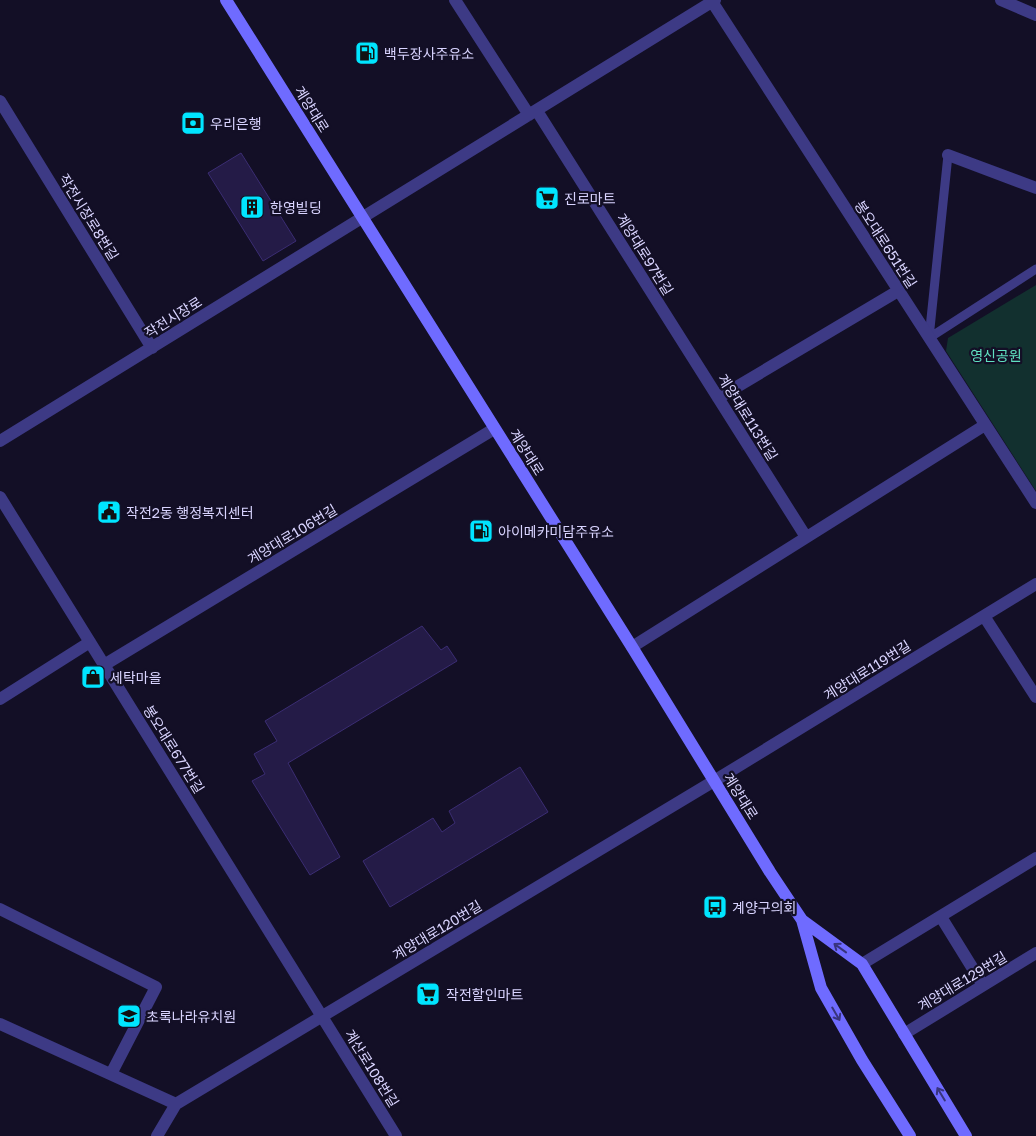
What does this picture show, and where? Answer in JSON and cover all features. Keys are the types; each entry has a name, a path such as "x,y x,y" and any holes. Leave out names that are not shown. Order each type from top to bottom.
{"main road":[{"name":"계양대로","path":"226,0 632,647 770,872 802,920 820,988 862,1060 910,1136"},
{"name":"계양대로","path":"802,920 862,964 966,1136"}],"street":[{"name":"계양대로97번길","path":"455,0 533,113 664,313"},
{"path":"1002,0 1036,15"},
{"path":"362,219 713,1"},
{"name":"봉오대로651번길","path":"713,1 1036,503"},
{"name":"작전시장로8번길","path":"0,101 152,348"},
{"path":"948,155 1036,188"},
{"name":"작전시장로","path":"0,441 362,219"},
{"path":"718,398 898,291"},
{"name":"계양대로113번길","path":"664,313 806,537"},
{"path":"632,647 985,425"},
{"name":"계양대로106번길","path":"104,665 494,429"},
{"name":"봉오대로677번길","path":"0,496 322,1016"},
{"name":"계양대로119번길","path":"714,781 1036,584"},
{"path":"984,616 1036,697"},
{"path":"0,699 90,642"},
{"name":"계양대로120번길","path":"157,1136 176,1104 714,781"},
{"path":"862,964 1036,858"},
{"path":"0,909 156,987 111,1074"},
{"path":"941,917 984,985"},
{"name":"계양대로129번길","path":"904,1034 1036,953"},
{"name":"계산로108번길","path":"322,1016 396,1136"},
{"path":"0,1024 176,1104"}],"lane":[{"path":"929,338 948,155"},
{"path":"929,338 1036,269"}],"green space":[{"name":"영신공원","path":"1036,285 1036,491 946,351 948,338"}],"building":[{"name":"한영빌딩","path":"241,153 296,241 263,261 208,173"},
{"path":"422,626 441,650 447,646 457,661 288,763 340,857 310,875 252,781 265,774 254,754 277,741 265,721"},
{"path":"520,767 548,812 390,907 363,861 433,818 442,832 455,823 449,811"}],"place":[{"name":"백두장사주유소","path":"367,53"},
{"name":"우리은행","path":"193,123"},
{"name":"진로마트","path":"547,198"},
{"name":"한영빌딩","path":"252,207"},
{"name":"작전2동 행정복지센터","path":"109,512"},
{"name":"아이메카미담주유소","path":"481,531"},
{"name":"세탁마을","path":"93,677"},
{"name":"계양구의회","path":"715,907"},
{"name":"작전할인마트","path":"428,994"},
{"name":"초록나라유치원","path":"129,1016"}]}
